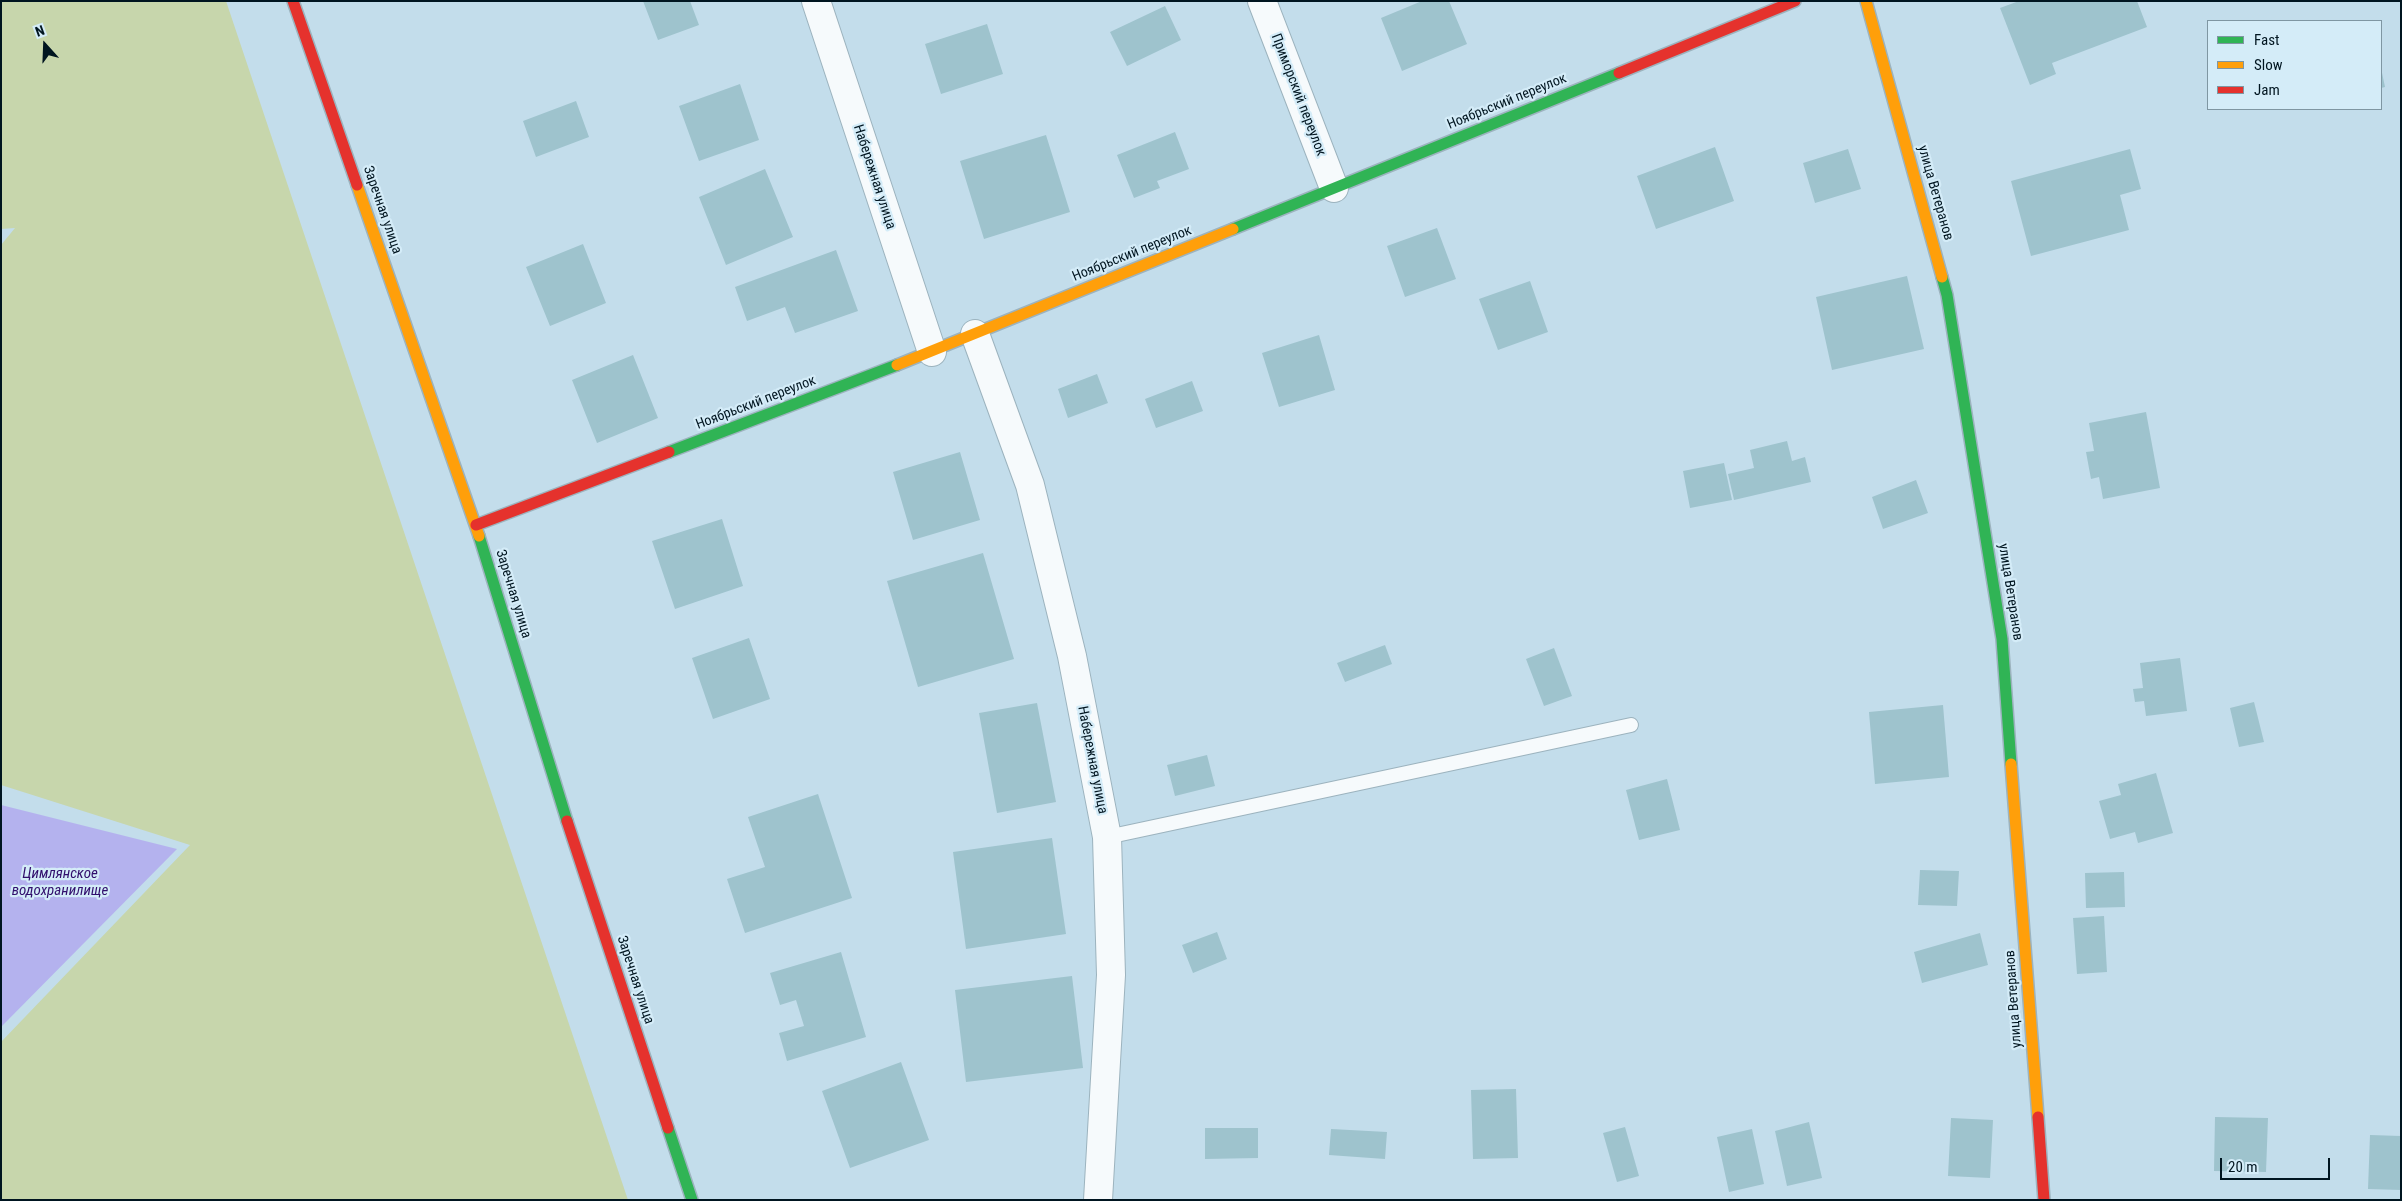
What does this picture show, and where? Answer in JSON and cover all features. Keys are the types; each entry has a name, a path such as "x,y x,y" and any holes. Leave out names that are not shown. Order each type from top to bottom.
{"street":[{"name":"Заречная улица","path":"293,1 476,525 546,760 692,1200"},
{"name":"Набережная улица","path":"816,1 932,352"},
{"name":"Приморский переулок","path":"1262,1 1334,188"},
{"name":"Ноябрьский переулок","path":"476,525 932,352 1795,1"},
{"name":"улица Ветеранов","path":"1866,1 1948,295 2002,638 2044,1200"},
{"name":"Набережная улица","path":"975,334 1030,485 1072,656 1107,837 1111,975 1098,1200"}],"lane":[{"path":"1107,837 1631,725"}],"green space":[{"path":"1,1 226,1 628,1200 1,1200 1,1042 190,845 1,785 1,245 15,228 1,229"}],"water":[{"name":"Цимлянское водохранилище","path":"1,805 177,849 1,1027"}],"building":[{"path":"643,1 690,1 699,25 658,40"},
{"path":"1422,1 1449,1 1467,44 1402,71 1381,18"},
{"path":"2019,1 2137,1 2147,27 2052,63 2056,74 2030,85 2000,8"},
{"path":"1165,6 1181,40 1127,66 1110,32"},
{"path":"987,24 1003,74 941,94 925,44"},
{"path":"2382,73 2385,87 2382,88"},
{"path":"740,84 759,140 699,161 679,106"},
{"path":"576,101 589,137 536,157 523,121"},
{"path":"1175,132 1189,169 1157,181 1160,188 1134,198 1117,155"},
{"path":"1046,135 1070,212 984,239 960,161"},
{"path":"1715,147 1734,201 1656,229 1637,176"},
{"path":"1848,149 1861,189 1815,203 1803,163"},
{"path":"2130,149 2141,189 2120,195 2129,230 2031,256 2011,181"},
{"path":"765,169 793,237 726,265 699,197"},
{"path":"1437,228 1456,279 1405,297 1387,246"},
{"path":"583,244 606,303 550,326 526,267"},
{"path":"836,250 858,311 795,333 785,307 747,321 735,287"},
{"path":"1907,276 1924,349 1832,370 1816,297"},
{"path":"1530,281 1548,332 1498,350 1479,299"},
{"path":"1319,335 1335,390 1279,407 1262,353"},
{"path":"633,355 658,418 597,443 572,380"},
{"path":"1097,374 1108,403 1068,418 1058,389"},
{"path":"1192,381 1203,411 1156,428 1145,399"},
{"path":"2146,412 2160,488 2103,499 2099,477 2091,479 2086,452 2094,451 2089,423"},
{"path":"1787,441 1792,461 1805,457 1811,482 1734,500 1728,474 1754,468 1750,450"},
{"path":"960,452 980,520 913,540 893,472"},
{"path":"1724,463 1732,500 1690,508 1683,471"},
{"path":"1916,480 1928,513 1883,529 1872,497"},
{"path":"722,519 743,586 675,609 652,541"},
{"path":"983,553 1014,659 918,687 887,581"},
{"path":"749,638 770,699 713,719 692,658"},
{"path":"1385,645 1392,664 1345,682 1337,663"},
{"path":"1554,648 1572,696 1544,706 1526,659"},
{"path":"2180,658 2187,711 2146,716 2144,701 2135,702 2133,689 2143,688 2140,663"},
{"path":"2254,702 2264,742 2239,747 2230,708"},
{"path":"1037,703 1056,802 997,813 979,713"},
{"path":"1943,705 1949,777 1875,784 1869,712"},
{"path":"1207,755 1215,786 1175,796 1167,765"},
{"path":"2156,773 2173,833 2138,843 2135,832 2110,839 2099,801 2121,795 2118,784"},
{"path":"1667,779 1680,830 1639,840 1626,790"},
{"path":"818,794 852,898 745,933 727,879 765,867 748,817"},
{"path":"1052,838 1066,934 966,949 953,852"},
{"path":"1920,870 1959,871 1957,906 1918,905"},
{"path":"2124,872 2125,907 2086,908 2085,873"},
{"path":"2104,916 2107,972 2077,974 2073,918"},
{"path":"1217,932 1227,959 1193,973 1182,945"},
{"path":"1980,933 1988,965 1922,983 1914,952"},
{"path":"841,952 866,1037 787,1061 779,1033 804,1026 796,1000 780,1005 770,973"},
{"path":"1072,976 1083,1068 966,1082 955,990"},
{"path":"901,1062 929,1140 850,1168 822,1091"},
{"path":"1516,1089 1518,1158 1473,1159 1471,1090"},
{"path":"2215,1117 2268,1118 2266,1172 2214,1171"},
{"path":"1951,1118 1993,1120 1990,1178 1948,1176"},
{"path":"1809,1122 1822,1178 1787,1186 1775,1131"},
{"path":"1625,1127 1639,1176 1617,1182 1603,1133"},
{"path":"1205,1128 1258,1128 1258,1158 1205,1159"},
{"path":"1331,1129 1387,1132 1385,1159 1329,1155"},
{"path":"1752,1129 1764,1184 1729,1192 1717,1137"},
{"path":"2370,1135 2401,1136 2401,1190 2368,1189"}],"traffic: fast":[{"path":"1233,229 1619,73"},
{"path":"1942,277 1947,295 2002,639 2011,764"},
{"path":"669,452 897,365"},
{"path":"479,536 567,821"},
{"path":"668,1128 692,1200"}],"traffic: slow":[{"path":"1866,1 1942,277"},
{"path":"357,185 479,536"},
{"path":"897,365 1233,229"},
{"path":"2011,764 2038,1117"}],"traffic: jam":[{"path":"293,1 357,185"},
{"path":"1619,73 1795,1"},
{"path":"476,525 669,452"},
{"path":"567,821 668,1128"},
{"path":"2038,1117 2044,1200"}]}
